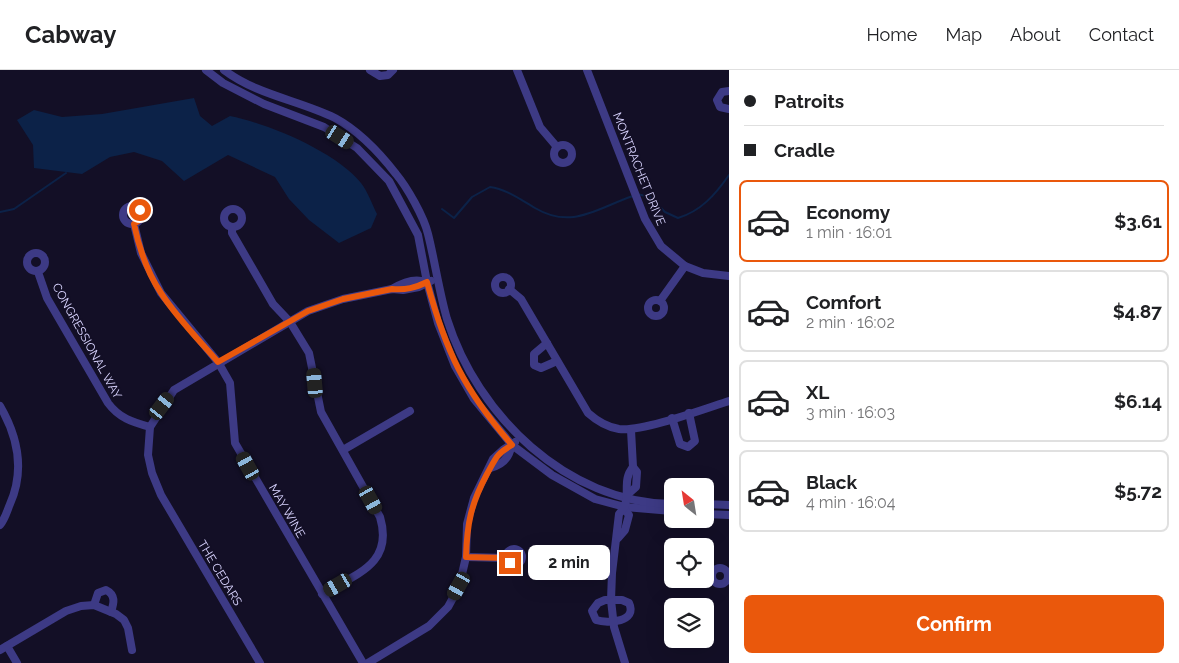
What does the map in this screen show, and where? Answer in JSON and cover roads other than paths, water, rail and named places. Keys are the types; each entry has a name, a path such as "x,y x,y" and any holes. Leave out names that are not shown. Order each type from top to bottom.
{"street":[{"path":"206,70 224,83 264,104 324,127 357,148 389,181 418,235 426,282 438,323 455,366 474,399 511,446 552,475 602,502 664,504"},
{"path":"224,70 268,95 336,119 364,139 397,175 428,231 437,280 448,320 465,361 483,393 519,438 557,466 626,502 664,509"},
{"path":"370,70 380,76 388,75 393,70"},
{"path":"517,70 540,127 557,147"},
{"name":"MONTRACHET DRIVE","path":"587,70 634,190 652,232 661,246 685,266 703,273 729,276"},
{"path":"729,91 720,94 717,100 720,107 729,109"},
{"name":"MAY WINE","path":"134,224 141,253 161,293 218,362 230,383 235,443 363,663"},
{"path":"232,227 232,233 258,282 273,304 290,322 309,353 321,412 380,517 384,542 379,555 369,566 322,594"},
{"path":"660,301 685,266"},
{"name":"CONGRESSIONAL WAY","path":"38,272 47,298 115,413 150,427"},
{"path":"150,427 174,390 218,362 290,322 326,304 392,289 419,280 426,282 437,280"},
{"path":"509,289 521,299 588,413 598,422 610,427 630,430 729,401"},
{"path":"547,343 534,354 534,365 541,368 557,361"},
{"path":"0,406 13,429 19,457 16,488 0,525"},
{"path":"343,450 410,411"},
{"path":"672,418 680,444 688,448 696,442 689,413"},
{"name":"THE CEDARS","path":"150,427 148,455 152,473 161,495 260,663"},
{"path":"625,663 613,621 611,600 612,573 618,538 619,514 626,502 625,484 628,472 633,466 630,430"},
{"path":"368,663 415,636 439,617 459,586 466,557 467,524 474,498 493,459 519,438"},
{"path":"714,504 729,505"},
{"path":"714,514 729,515"},
{"path":"466,557 507,558"},
{"path":"94,605 98,593 106,590 114,598 112,612"},
{"path":"611,600 622,600 629,604 632,610 630,616 624,620 613,621 603,623 596,620 592,614 593,608 598,604 611,600"},
{"path":"17,663 3,648 66,611 81,606 94,605 112,612 124,620 128,628 132,650"}],"water":[{"path":"194,98 200,116 212,126 230,116 264,125 319,150 336,161 361,183 368,194 377,214 371,228 339,243 309,220 289,199 275,177 228,155 184,181 162,161 134,152 110,157 82,174 34,168 33,145 17,120 34,110 62,117 102,114"}],"waterway":[{"path":"0,212 14,209 66,173"},
{"path":"637,194 650,197 665,212 678,218 701,207 729,175"},
{"path":"442,209 454,218 472,197 490,187 508,192 535,208 561,217 584,215 633,196"}]}
